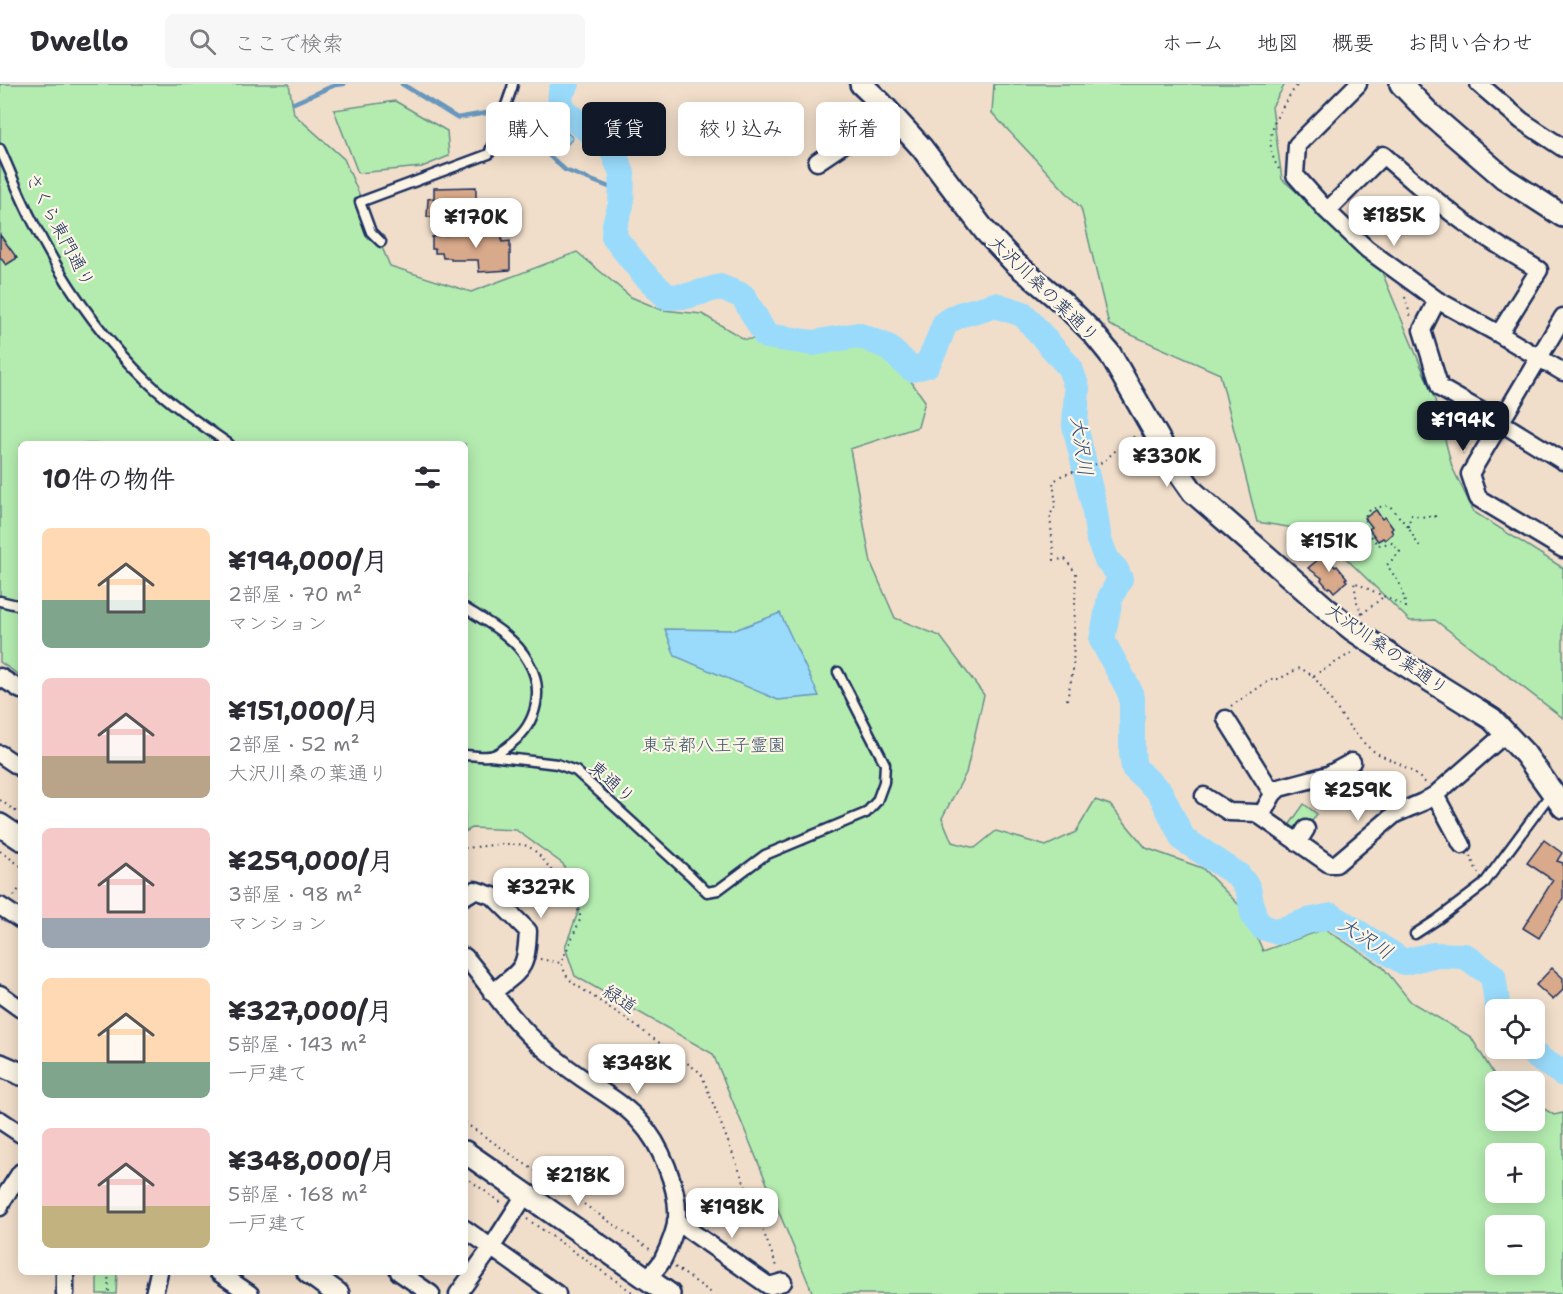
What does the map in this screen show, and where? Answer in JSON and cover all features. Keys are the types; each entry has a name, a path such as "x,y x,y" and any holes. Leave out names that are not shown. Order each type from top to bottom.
{"street":[{"name":"大沢川桑の葉通り","path":"861,84 883,100 985,231 1014,262 1064,304 1093,333 1110,354 1172,462 1193,492 1328,610 1370,641 1492,720 1525,753 1558,799"},
{"path":"1358,84 1297,145 1295,175 1327,212 1367,249 1437,300 1563,372"},
{"path":"1401,84 1430,114 1504,178 1563,216"},
{"path":"1479,84 1522,121 1563,148"},
{"path":"817,162 883,100"},
{"path":"1327,212 1383,155 1458,218 1539,270 1499,334"},
{"path":"1437,300 1422,330 1440,388 1563,461"},
{"path":"1563,317 1470,474 1478,498 1563,549"},
{"path":"0,677 18,688"},
{"path":"1225,714 1273,794"},
{"path":"1204,796 1229,812 1256,813 1302,836 1329,864 1336,864 1395,814 1436,794 1506,733"},
{"path":"0,754 18,766"},
{"path":"1261,816 1273,794 1279,788 1328,775 1352,762"},
{"path":"1436,794 1462,845"},
{"path":"0,825 18,837"},
{"path":"468,894 475,890 493,896 528,931 526,956 521,970 492,993"},
{"path":"1,910 18,918"},
{"path":"468,961 492,993 541,1047 596,1088 619,1102 640,1121 651,1135 672,1181 676,1201 676,1221 664,1259 641,1286"},
{"path":"0,994 18,1007"},
{"path":"0,1065 18,1073"},
{"path":"0,1120 18,1132"},
{"path":"468,1155 520,1203 641,1286 669,1294"},
{"path":"0,1207 18,1177"},
{"path":"458,1294 520,1203"},
{"path":"676,1221 769,1286 783,1282"},
{"path":"468,1231 557,1294"},
{"path":"65,1275 65,1294"},
{"path":"154,1294 158,1275"},
{"path":"222,1275 250,1294"},
{"path":"312,1275 338,1294"},
{"path":"403,1275 431,1294"}],"lane":[{"path":"381,242 371,232 360,202 489,154 513,86"},
{"name":"さくら東門通り","path":"0,149 31,219 52,258 97,326 150,384 186,414 225,441"},
{"path":"0,601 18,605"},
{"path":"468,610 520,649 534,672 537,686 537,702 529,725 512,743 490,756 468,754"},
{"name":"東通り","path":"490,756 557,764 576,771 707,892 718,890 765,855 866,813 877,801 884,782 885,764 838,672"},
{"path":"1415,933 1438,919 1483,885 1558,799"}],"path":[{"path":"1281,171 1271,153 1271,135 1281,107 1298,84"},
{"path":"1405,295 1411,318"},
{"path":"1445,408 1460,423 1464,446 1463,458"},
{"path":"1067,700 1073,670 1076,573 1065,559 1054,560 1050,515 1056,505 1053,482 1061,476 1103,462 1129,438 1133,437 1142,441"},
{"path":"1383,596 1362,614 1357,602 1354,582 1406,607 1401,586 1386,565 1400,552 1392,543 1378,544 1367,531 1364,517 1371,509 1389,505 1408,527 1420,548"},
{"path":"1408,527 1411,515 1440,516"},
{"path":"1313,676 1370,641"},
{"path":"1225,714 1272,679 1278,679 1300,668 1313,676 1347,724 1369,747 1388,760 1407,768 1436,794"},
{"path":"0,800 18,813"},
{"path":"468,848 518,844 529,846 551,870 580,913 580,920 561,963 526,956"},
{"path":"1462,845 1466,846 1483,885"},
{"path":"0,851 18,864"},
{"name":"緑道","path":"561,963 573,984 626,1018 701,1073 783,1282"},
{"path":"468,1125 713,1294"},
{"path":"468,1178 520,1203 641,1286"},
{"path":"108,1275 109,1294"}],"green space":[{"name":"東京都八王子霊園","path":"0,84 289,84 294,114 344,159 390,266 471,292 577,252 631,297 662,310 702,314 744,339 868,342 905,373 925,401 918,427 850,449 871,563 895,618 940,636 984,695 966,773 942,818 952,842 975,848 996,831 1046,846 1076,832 1095,800 1110,805 1146,848 1202,868 1246,912 1263,951 1325,929 1382,966 1411,1002 1471,1037 1492,1071 1485,1071 1485,1131 1545,1131 1545,1109 1554,1115 1563,1113 1563,1294 813,1294 713,1054 575,976 565,947 580,907 563,864 516,830 472,828 468,830 468,441 18,441 18,674 0,662"},
{"path":"994,84 1285,84 1272,107 1282,179 1379,265 1435,400 1452,467 1474,512 1563,568 1563,718 1435,620 1410,621 1319,532 1257,522 1220,374 1109,325 1081,208 992,113"},
{"path":"395,101 447,131 449,156 422,167 358,173 334,110"},
{"path":"1304,804 1317,814 1308,827 1291,830 1288,827"},
{"path":"97,1275 117,1275 116,1294 97,1294"}],"water":[{"path":"780,613 819,696 778,700 675,656 665,629 735,630"}],"building":[{"path":"476,187 476,217 427,217 428,199 434,198 434,188"},
{"path":"493,229 493,233 502,233 502,242 510,241 510,270 479,272 478,260 451,260 451,258 443,258 442,253 435,253 435,249 432,249 432,237"},
{"path":"0,235 17,258 6,265 0,257"},
{"path":"1376,510 1382,519 1385,517 1393,528 1391,530 1393,533 1385,540 1383,538 1378,541 1369,529 1372,527 1365,518"},
{"path":"1325,554 1347,578 1345,579 1347,581 1334,592 1321,580 1322,578 1308,568"},
{"path":"1544,840 1562,853 1557,861 1563,863 1563,898 1539,938 1523,928 1553,880 1527,863"},
{"path":"1552,968 1563,978 1563,990 1553,1000 1536,985"}],"waterway":[{"path":"294,103 335,85 344,84"},
{"path":"402,84 457,118 492,112 507,117 565,170 622,192"},
{"name":"大沢川","path":"567,84 561,91 560,107 611,147 622,173 621,205 615,224 614,237 642,272 667,297 687,296 720,287 743,296 766,336 813,343 858,335 886,346 912,369 927,365 945,323 959,315 995,305 1023,314 1070,368 1077,388 1075,426 1094,506 1099,540 1107,560 1120,579 1110,598 1102,640 1132,698 1134,768 1160,792 1183,839 1238,875 1248,888 1254,917 1262,927 1277,932 1307,921 1332,916 1404,962 1433,955 1465,956 1493,976 1496,999"},
{"name":"大沢川","path":"1540,1059 1563,1074"}]}
